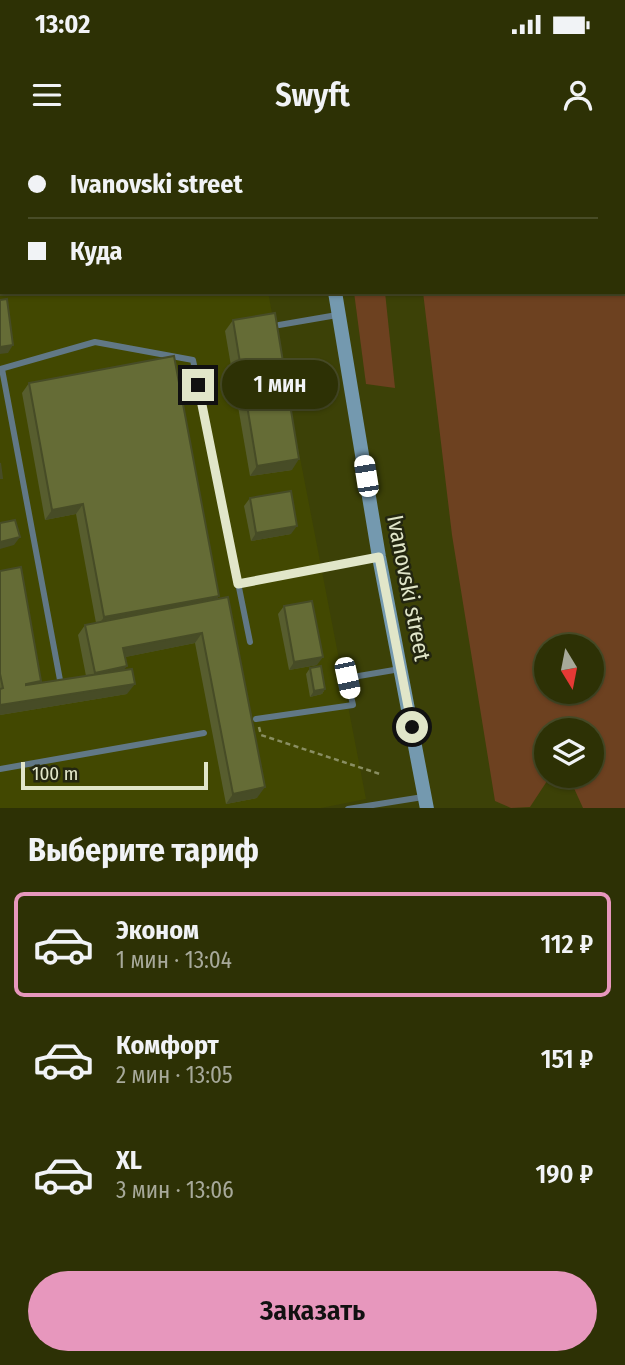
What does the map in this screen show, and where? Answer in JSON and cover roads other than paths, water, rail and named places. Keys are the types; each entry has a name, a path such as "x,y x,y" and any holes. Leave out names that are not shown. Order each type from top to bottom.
{"main road":[{"name":"Ivanovski street","path":"335,294 379,557 426,802"}],"lane":[{"path":"279,325 339,314"},
{"path":"60,680 1,369 95,342 193,360 250,642"},
{"path":"238,584 379,557"},
{"path":"257,719 353,705 347,678 402,669"},
{"path":"0,769 204,733"},
{"path":"348,808 426,802"}]}
